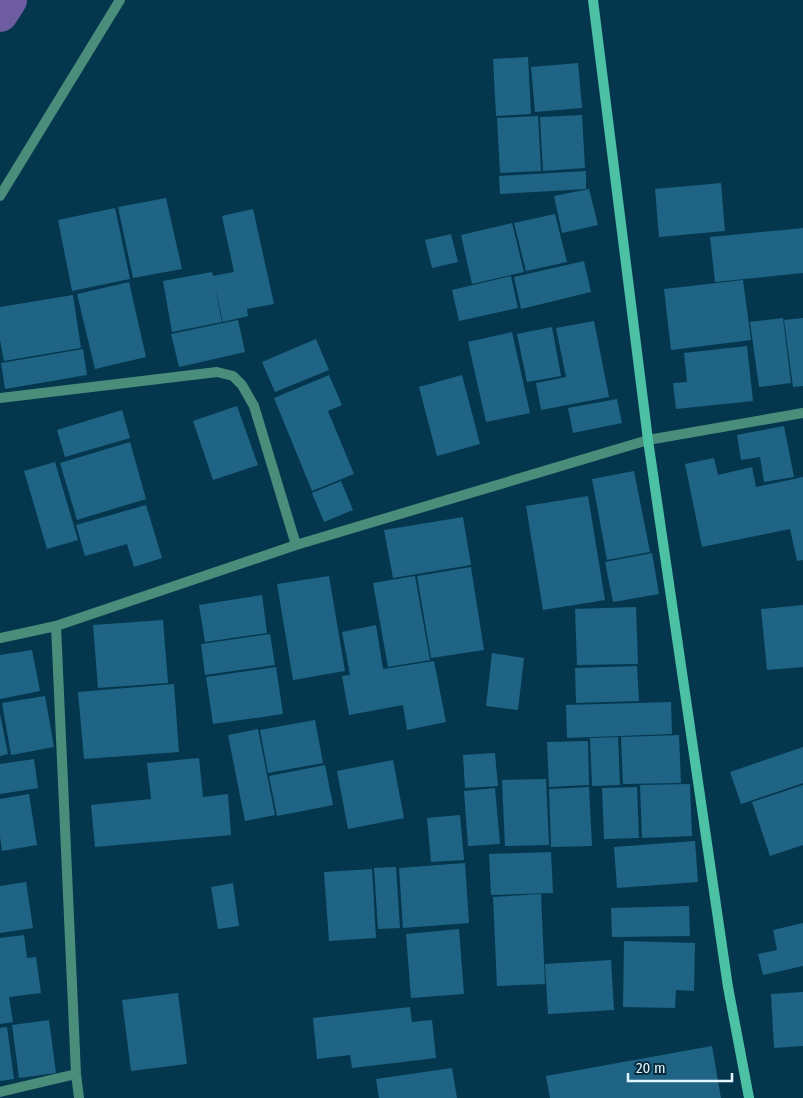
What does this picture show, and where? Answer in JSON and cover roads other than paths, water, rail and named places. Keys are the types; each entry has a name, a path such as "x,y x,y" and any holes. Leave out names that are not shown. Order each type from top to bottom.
{"street":[{"path":"0,196 120,0"},
{"path":"593,0 648,440 728,987 749,1098"},
{"path":"0,398 217,372 234,376 242,385 254,406 296,545"},
{"path":"0,638 56,626 296,545 648,440 803,413"},
{"path":"56,626 76,1074 79,1098"},
{"path":"0,1092 76,1074"}],"waterway":[{"path":"0,14 9,0"}]}
